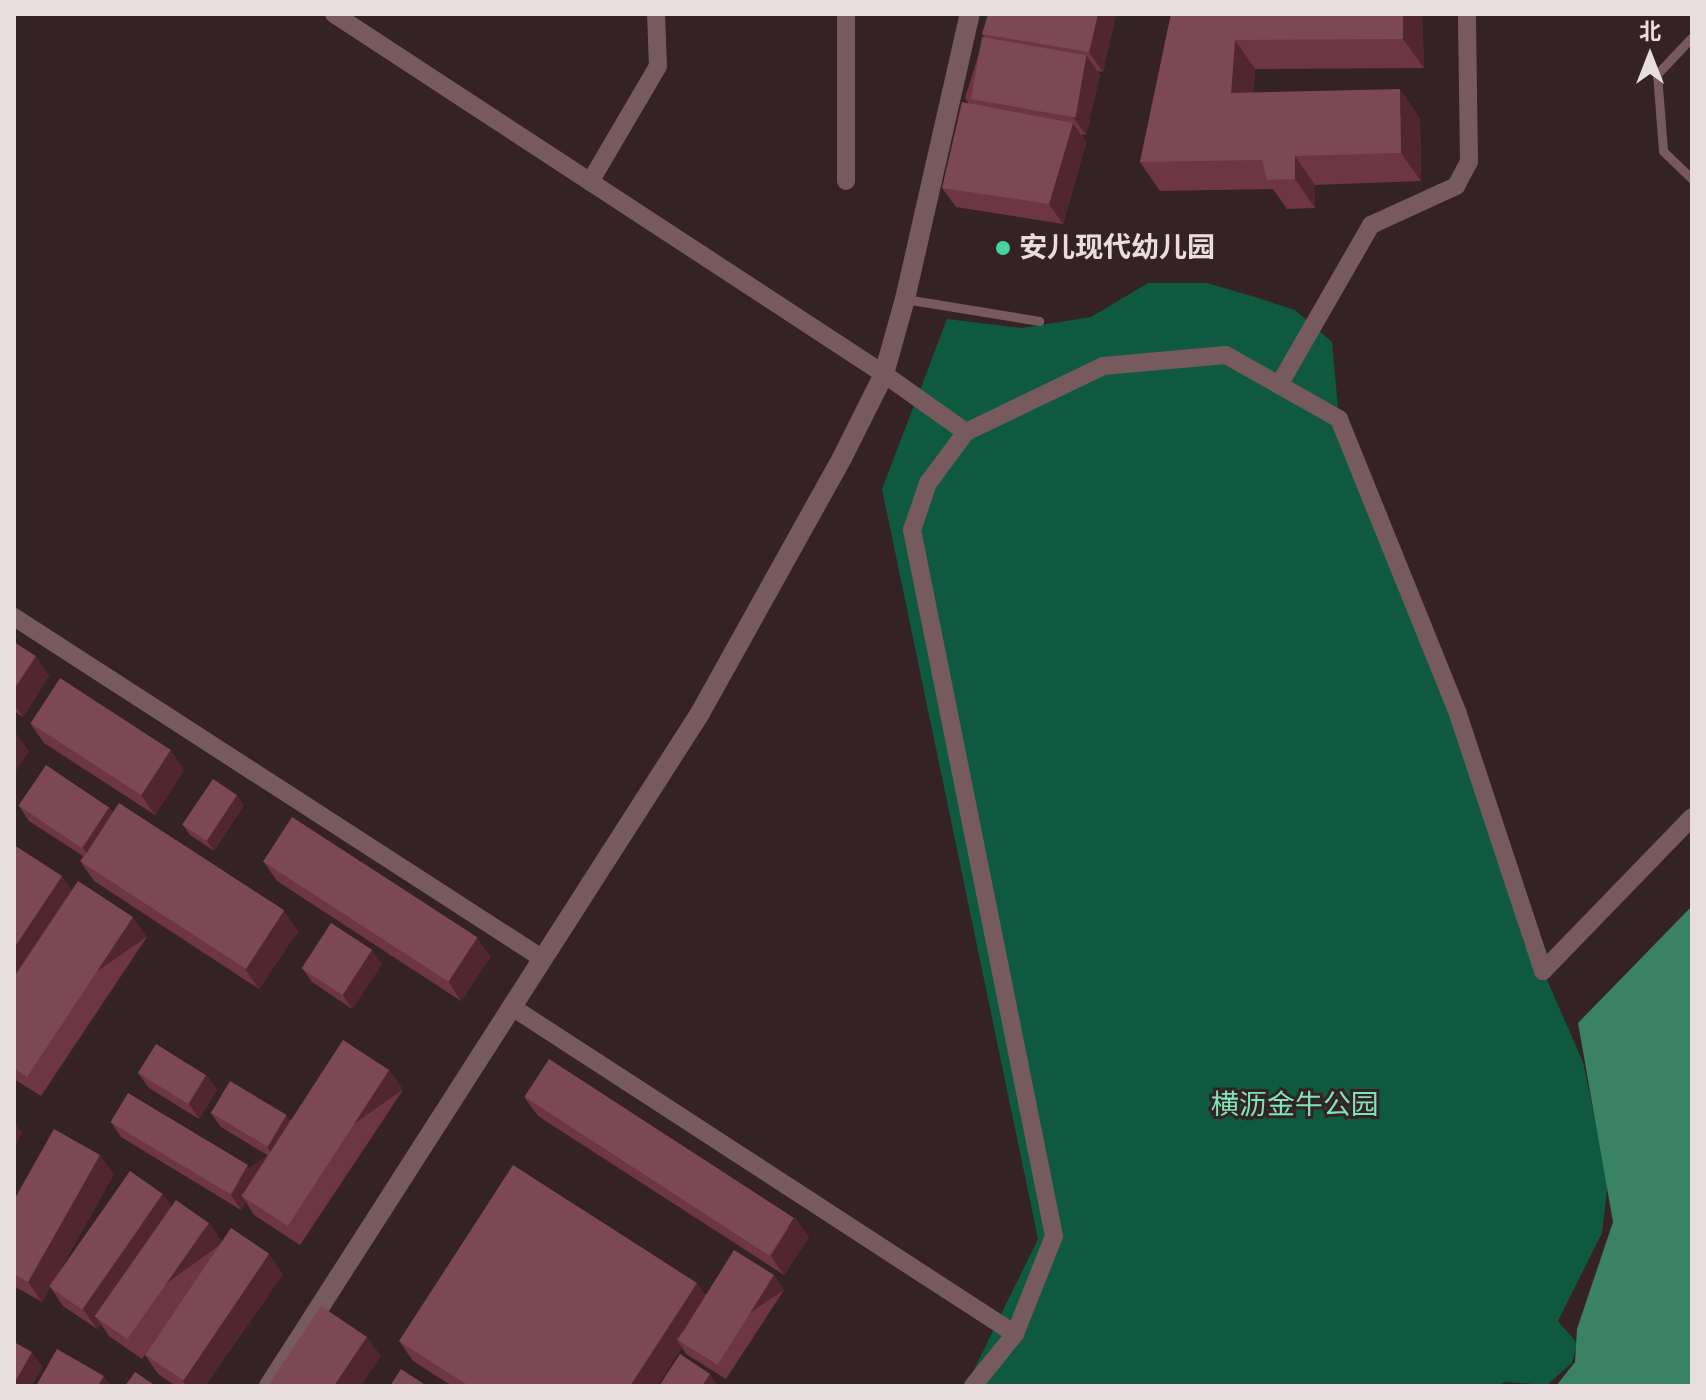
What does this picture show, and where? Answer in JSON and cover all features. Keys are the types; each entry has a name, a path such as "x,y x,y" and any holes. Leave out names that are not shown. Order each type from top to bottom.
{"street":[{"path":"334,14 884,374 966,432"},
{"path":"590,182 658,66 656,14"},
{"path":"846,14 846,181"},
{"path":"269,1386 699,715 842,458 884,374 905,299 970,14"},
{"path":"1279,385 1371,225 1456,186 1469,162 1467,14"},
{"path":"973,1386 1015,1334 1054,1236 912,530 928,483 966,432 1103,366 1226,355 1339,419 1458,714 1543,971 1692,817"},
{"path":"14,617 543,959"},
{"path":"512,1007 1015,1334"}],"lane":[{"path":"1692,37 1657,74 1663,151 1692,179"},
{"path":"905,299 1039,321"}],"green space":[{"name":"横沥金牛公园","path":"1148,283 1207,283 1255,297 1295,310 1332,342 1339,419 1474,764 1524,944 1543,971 1583,1062 1608,1182 1602,1233 1558,1321 1577,1343 1572,1363 1547,1385 1505,1382 1496,1386 966,1386 1038,1239 882,489 947,319 1022,328 1091,317"}],"shaded area":[{"path":"1692,906 1692,1386 1556,1386 1575,1362 1577,1329 1613,1222 1578,1023"}],"building":[{"path":"988,14 1098,14 1089,52 982,34"},
{"path":"1171,14 1403,14 1403,39 1235,40 1231,93 1400,89 1401,153 1295,156 1295,179 1267,180 1262,160 1140,162"},
{"path":"982,37 1086,55 1075,117 971,99"},
{"path":"962,102 1073,123 1049,204 942,188"},
{"path":"14,642 36,656 14,689"},
{"path":"60,678 171,750 141,795 31,723"},
{"path":"46,765 109,807 82,848 19,806"},
{"path":"213,779 237,795 206,841 182,825"},
{"path":"119,803 284,910 246,969 81,862"},
{"path":"292,817 477,937 448,982 263,861"},
{"path":"14,845 62,876 14,948"},
{"path":"78,881 133,917 27,1077 14,1068 14,977"},
{"path":"331,923 372,950 343,995 302,968"},
{"path":"343,1040 389,1070 288,1226 242,1196"},
{"path":"156,1044 206,1075 188,1104 138,1073"},
{"path":"549,1059 794,1218 769,1256 524,1097"},
{"path":"230,1081 287,1115 268,1147 211,1113"},
{"path":"128,1093 248,1165 230,1194 110,1122"},
{"path":"54,1129 100,1155 28,1282 14,1274 14,1200"},
{"path":"513,1165 697,1283 630,1386 469,1386 399,1341"},
{"path":"130,1171 163,1194 82,1309 49,1287"},
{"path":"176,1200 209,1223 127,1339 95,1316"},
{"path":"231,1228 269,1254 184,1381 145,1355"},
{"path":"734,1250 774,1275 718,1365 678,1340"},
{"path":"321,1306 367,1337 334,1386 268,1386"},
{"path":"14,1342 32,1352 14,1384"},
{"path":"57,1349 104,1376 98,1386 36,1386"},
{"path":"680,1354 710,1374 702,1386 659,1386"},
{"path":"401,1369 427,1386 390,1386"},
{"path":"135,1372 156,1386 125,1386"}],"place":[{"name":"安儿现代幼儿园","path":"1003,248"}]}
